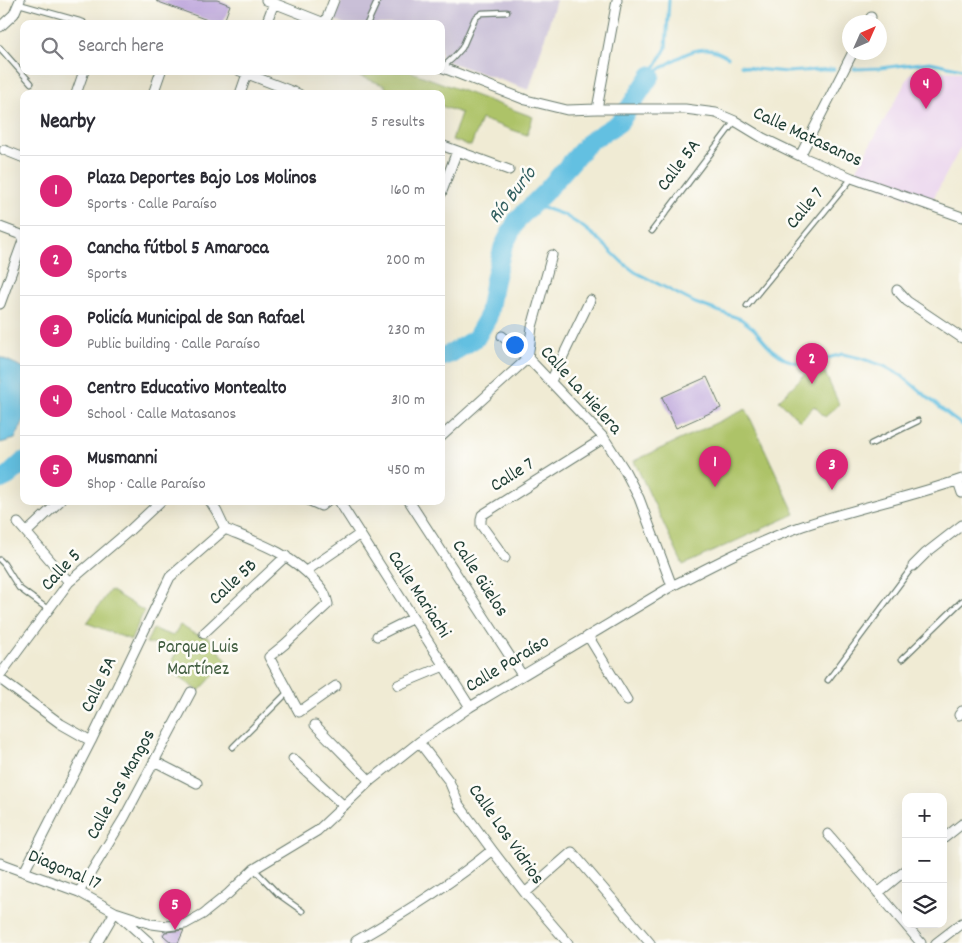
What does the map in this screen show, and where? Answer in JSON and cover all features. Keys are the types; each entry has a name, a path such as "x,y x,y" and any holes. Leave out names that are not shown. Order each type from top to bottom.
{"street":[{"path":"327,20 334,0"},
{"path":"445,68 534,103 567,110 597,109 616,0"},
{"path":"0,27 14,14 20,2"},
{"path":"267,20 270,2 318,20"},
{"path":"800,156 849,60"},
{"path":"77,90 83,75"},
{"path":"154,90 160,75"},
{"path":"241,90 244,75"},
{"path":"252,75 289,90"},
{"name":"Calle Matasanos","path":"597,109 685,109 716,113 735,121 763,138 800,156 852,178 962,217"},
{"path":"445,147 509,170"},
{"path":"4,150 20,156"},
{"path":"445,183 457,151"},
{"path":"0,227 20,235"},
{"path":"0,304 20,248"},
{"path":"445,433 528,358 532,327 552,255"},
{"path":"897,290 907,301 962,338"},
{"path":"551,382 590,300"},
{"name":"Calle La Hielera","path":"502,336 528,358 604,438 625,471 639,498 672,586"},
{"name":"Calle 7","path":"505,558 481,525 482,515 604,438"},
{"path":"960,480 962,493"},
{"name":"Calle Paraíso","path":"115,912 152,924 167,926 185,924 203,914 228,894 254,869 317,831 370,781 419,742 470,707 672,586 756,544 798,528 960,480"},
{"path":"27,532 56,505"},
{"name":"Calle 5","path":"0,675 69,582 157,505"},
{"path":"213,505 225,529 274,549 286,556 306,571 326,594 328,604 286,644 269,657 300,712 336,686"},
{"name":"Calle Mariachi","path":"342,505 470,707"},
{"name":"Calle Güelos","path":"412,505 522,675"},
{"path":"18,523 69,582"},
{"path":"913,566 926,553 962,526"},
{"name":"Calle 5A","path":"24,872 91,741 170,577 225,529"},
{"path":"306,571 360,534"},
{"name":"Calle 5B","path":"204,633 286,556"},
{"path":"377,636 413,618"},
{"path":"588,636 627,700"},
{"path":"398,685 444,666"},
{"path":"0,680 61,724 91,741"},
{"name":"Calle Los Mangos","path":"79,892 124,818 191,692"},
{"path":"315,725 370,781"},
{"name":"Calle Los Vidrios","path":"419,742 449,781 459,805 492,850 568,943"},
{"path":"293,759 344,806"},
{"path":"154,761 197,783"},
{"path":"944,838 961,826"},
{"path":"828,834 921,943"},
{"path":"356,941 409,911 492,850"},
{"path":"525,892 572,852 650,943"},
{"name":"Diagonal 17","path":"0,863 79,892 115,912"},
{"path":"878,893 902,873"},
{"path":"97,943 115,912 150,943"},
{"path":"936,943 962,923"}],"lane":[{"path":"369,20 378,0"},
{"path":"20,2 77,20"},
{"path":"445,65 462,48 475,18 482,13 507,12"},
{"path":"0,48 20,71"},
{"path":"24,75 31,83"},
{"name":"Calle 5A","path":"652,231 735,121"},
{"name":"Calle 7","path":"747,306 852,178"},
{"path":"871,444 918,421"},
{"path":"0,560 19,588 49,610"},
{"path":"828,680 913,566"},
{"path":"902,659 962,601"},
{"path":"233,747 288,692"},
{"path":"254,869 278,894 302,911"}],"shaded area":[{"path":"342,0 556,0 529,90 445,60 445,20 334,20"},
{"path":"962,72 962,145 929,206 853,175 911,73"}],"green space":[{"path":"357,75 420,75 533,117 527,135 481,119 471,146 452,140 461,113 445,107 445,90 385,90 386,86"},
{"path":"821,364 839,404 825,417 814,406 800,421 779,400 810,369"},
{"path":"746,409 795,514 683,565 634,461"},
{"name":"Parque Luis Martínez","path":"110,590 144,611 131,640 87,623"},
{"name":"Parque Luis Martínez","path":"180,625 193,633 208,637 227,661 199,691 169,670 177,649 146,643 153,629 173,636"}],"water":[{"path":"0,357 20,366 20,428 15,439 0,443"}],"building":[{"path":"217,0 230,5 224,20 207,20 156,1"},
{"path":"707,377 721,408 676,428 662,397"},
{"path":"184,930 178,943 172,943 163,935 165,932"}],"waterway":[{"path":"652,73 666,48 669,0"},
{"path":"651,75 676,59 698,50 711,49 728,57"},
{"path":"854,69 930,62 962,69"},
{"path":"741,65 755,69 787,72 834,69"},
{"name":"Río Burío","path":"445,356 476,338 488,317 503,247 517,220 546,191 590,141 619,123 651,75"},
{"path":"528,210 544,208 564,215 597,238 635,272 695,303 741,319 754,329 771,349 785,359 797,363 808,363 843,354 884,366 902,376 962,425"},
{"name":"Río Burío","path":"0,480 8,476 20,465"}],"place":[{"name":"Centro Educativo Montealto","path":"926,109"},
{"name":"Cancha fútbol 5 Amaroca","path":"812,384"},
{"name":"Plaza Deportes Bajo Los Molinos","path":"715,487"},
{"name":"Policía Municipal de San Rafael","path":"832,490"},
{"name":"Musmanni","path":"175,930"}]}
